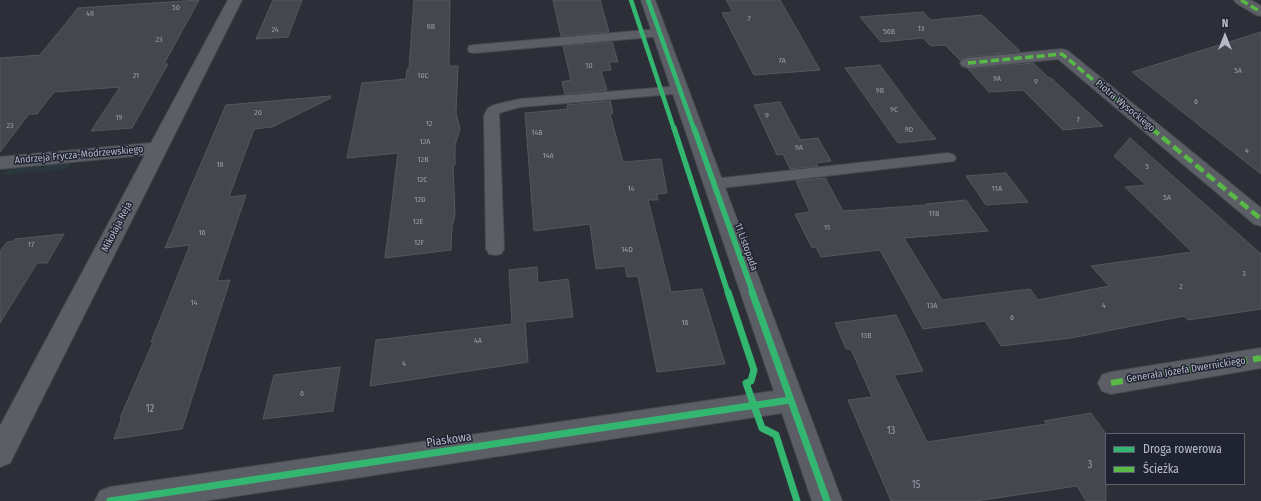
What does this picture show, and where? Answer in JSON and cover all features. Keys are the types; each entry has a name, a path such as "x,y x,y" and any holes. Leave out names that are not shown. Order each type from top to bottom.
{"street":[{"name":"Mikołaja Reja","path":"0,454 235,0"},
{"name":"11 Listopada","path":"648,0 827,501"},
{"path":"1241,0 1261,12"},
{"name":"Piotra Wysockiego","path":"968,63 1062,54 1261,218"},
{"name":"Andrzeja Frycza-Modrzewskiego","path":"0,163 158,148"},
{"name":"Generała Józefa Dwernickiego","path":"1111,383 1261,358"},
{"name":"Piaskowa","path":"110,501 790,400"}],"lane":[{"path":"474,49 660,33"},
{"path":"495,249 491,116 493,111 520,103 680,90"},
{"path":"713,184 948,158"}],"shaded area":[{"path":"70,163 67,169 1,175 12,168"}],"building":[{"path":"199,0 164,64 168,64 132,128 91,131 120,87 54,92 37,114 29,114 0,152 0,58 40,55 78,8"},
{"path":"273,0 302,0 288,37 256,39"},
{"path":"414,0 450,0 449,66 458,66 456,113 460,129 455,145 455,165 453,165 455,215 452,226 451,250 385,258 398,153 347,158 362,83 406,79 407,69 409,69"},
{"path":"553,0 600,0 609,32 561,36"},
{"path":"726,0 780,0 820,70 754,75 722,13 733,12"},
{"path":"923,12 931,20 982,15 1020,51 968,57 960,60 945,45 931,46 923,38 881,42 860,17"},
{"path":"1261,32 1261,174 1132,72"},
{"path":"612,42 618,62 609,62 611,70 601,71 607,90 565,94 562,82 571,80 563,46"},
{"path":"1033,63 1103,126 1063,130 1023,90 989,92 968,69"},
{"path":"880,65 936,139 898,143 845,68"},
{"path":"330,96 331,98 272,127 254,129 229,197 246,195 217,281 230,280 182,429 114,439 122,417 120,418 153,342 151,342 190,245 165,248 226,105"},
{"path":"610,101 613,113 610,114 623,162 661,159 667,193 657,194 658,200 648,200 671,292 702,289 725,364 657,372 638,276 627,277 625,266 596,269 590,224 534,231 525,113 568,109 567,105"},
{"path":"780,102 800,140 818,138 831,161 816,163 818,166 790,169 783,154 777,155 754,105"},
{"path":"1130,138 1261,254 1261,309 1188,320 1184,316 1071,338 1001,346 985,321 923,329 880,250 821,257 816,247 812,248 795,214 810,212 796,181 825,178 843,211 926,205 966,200 988,231 904,238 942,300 1030,289 1038,300 1109,286 1091,266 1192,252 1125,187 1146,185 1114,156"},
{"path":"1006,173 1028,202 986,205 966,176"},
{"path":"64,234 47,263 37,263 0,323 0,251 7,242 14,241 15,239"},
{"path":"537,267 538,283 568,279 573,317 525,322 528,362 370,386 376,340 512,324 509,270"},
{"path":"896,315 923,371 894,375 927,442 1047,424 1044,421 1091,413 1105,433 1106,501 1086,501 1077,486 976,501 891,501 848,400 872,397 851,349 846,349 835,323"},
{"path":"340,367 333,411 263,419 274,375"}],"marked path":[{"path":"1241,0 1261,12"},
{"path":"968,63 1062,54 1261,219"},
{"path":"1111,383 1261,358"}],"cycle path":[{"path":"631,0 754,370 751,381 746,383 762,428 776,435 797,501"},
{"path":"648,0 827,501"},
{"path":"110,501 790,400"}]}
